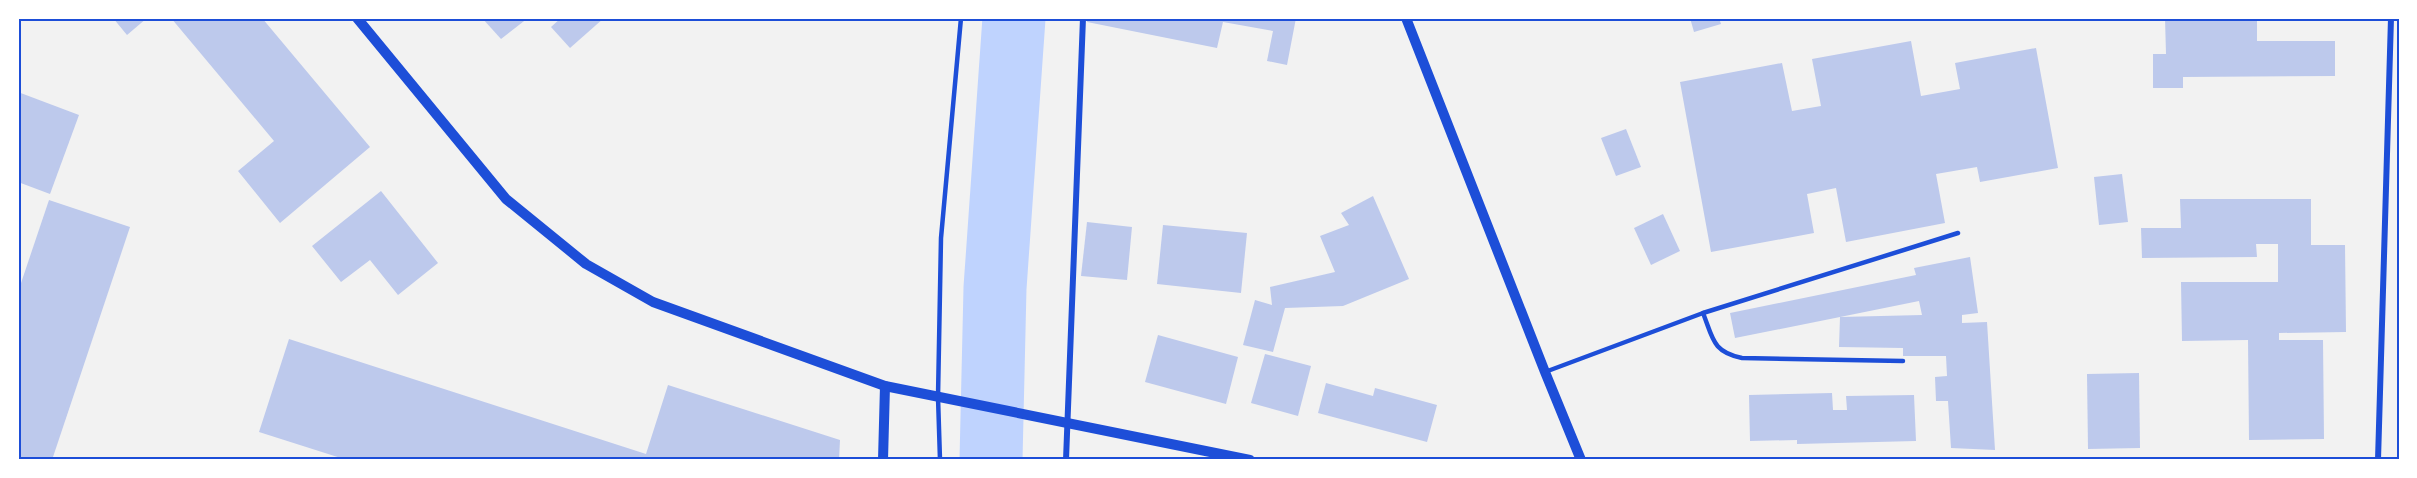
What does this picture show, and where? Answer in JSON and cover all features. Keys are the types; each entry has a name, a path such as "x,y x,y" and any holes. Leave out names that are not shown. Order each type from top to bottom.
{"street":[{"path":"357,18 506,200 586,264 653,302 885,386 1250,460"},
{"path":"1066,460 1083,18"},
{"path":"1406,18 1581,460"},
{"path":"2378,460 2391,18"},
{"path":"883,460 885,386"}],"lane":[{"path":"940,460 938,397 941,238 961,18"},
{"path":"1545,372 1703,313 1958,233"},
{"path":"1703,313 1716,346 1727,355 1742,358 1903,361"}],"building":[{"path":"113,18 147,18 127,35"},
{"path":"171,18 262,18 370,147 280,223 238,171 274,141"},
{"path":"482,18 528,18 501,39"},
{"path":"561,18 604,18 570,48 551,27"},
{"path":"1088,18 1296,18 1287,65 1267,61 1273,31 1223,22 1217,48 1087,22"},
{"path":"1690,18 1719,18 1721,24 1694,32"},
{"path":"2165,18 2257,18 2257,41 2335,41 2335,76 2183,77 2183,88 2153,88 2153,54 2166,54"},
{"path":"1911,41 1921,96 1960,89 1955,63 2036,48 2058,168 1980,182 1977,167 1936,174 1945,223 1846,242 1836,188 1807,194 1814,233 1711,252 1680,82 1782,63 1792,111 1821,106 1812,59"},
{"path":"18,92 79,115 50,194 18,182"},
{"path":"1626,129 1641,167 1616,176 1601,138"},
{"path":"2122,174 2128,222 2099,225 2094,177"},
{"path":"381,191 438,263 398,295 370,260 341,282 312,246"},
{"path":"1373,196 1409,279 1343,306 1285,308 1273,352 1243,345 1255,300 1272,305 1270,287 1335,272 1320,236 1349,225 1341,213"},
{"path":"2180,199 2311,199 2311,245 2345,245 2346,332 2279,333 2279,340 2323,340 2324,439 2249,440 2248,340 2182,341 2181,282 2278,282 2278,244 2256,244 2257,257 2142,258 2141,228 2181,228"},
{"path":"49,200 130,227 52,460 18,460 18,292"},
{"path":"1663,214 1680,251 1651,265 1634,228"},
{"path":"1087,222 1132,227 1127,280 1081,276"},
{"path":"1163,225 1247,233 1241,293 1157,284"},
{"path":"1970,257 1978,313 1962,315 1962,323 1987,322 1995,450 1951,448 1948,401 1936,401 1935,377 1947,376 1946,356 1903,356 1903,348 1839,347 1840,317 1735,338 1730,313 1916,275 1914,268","holes":["1919,301 1922,315 1840,317"]},
{"path":"1158,335 1238,357 1226,404 1145,382"},
{"path":"289,339 646,454 668,385 840,440 839,460 347,460 259,432"},
{"path":"1265,354 1311,366 1298,416 1251,403"},
{"path":"2139,373 2140,448 2088,449 2087,374"},
{"path":"1326,383 1373,396 1375,388 1437,405 1427,442 1318,413"},
{"path":"1832,393 1833,410 1847,410 1846,396 1914,395 1916,441 1797,444 1797,440 1750,441 1749,395"}],"waterway":[{"path":"991,460 995,288 1014,18"}]}
